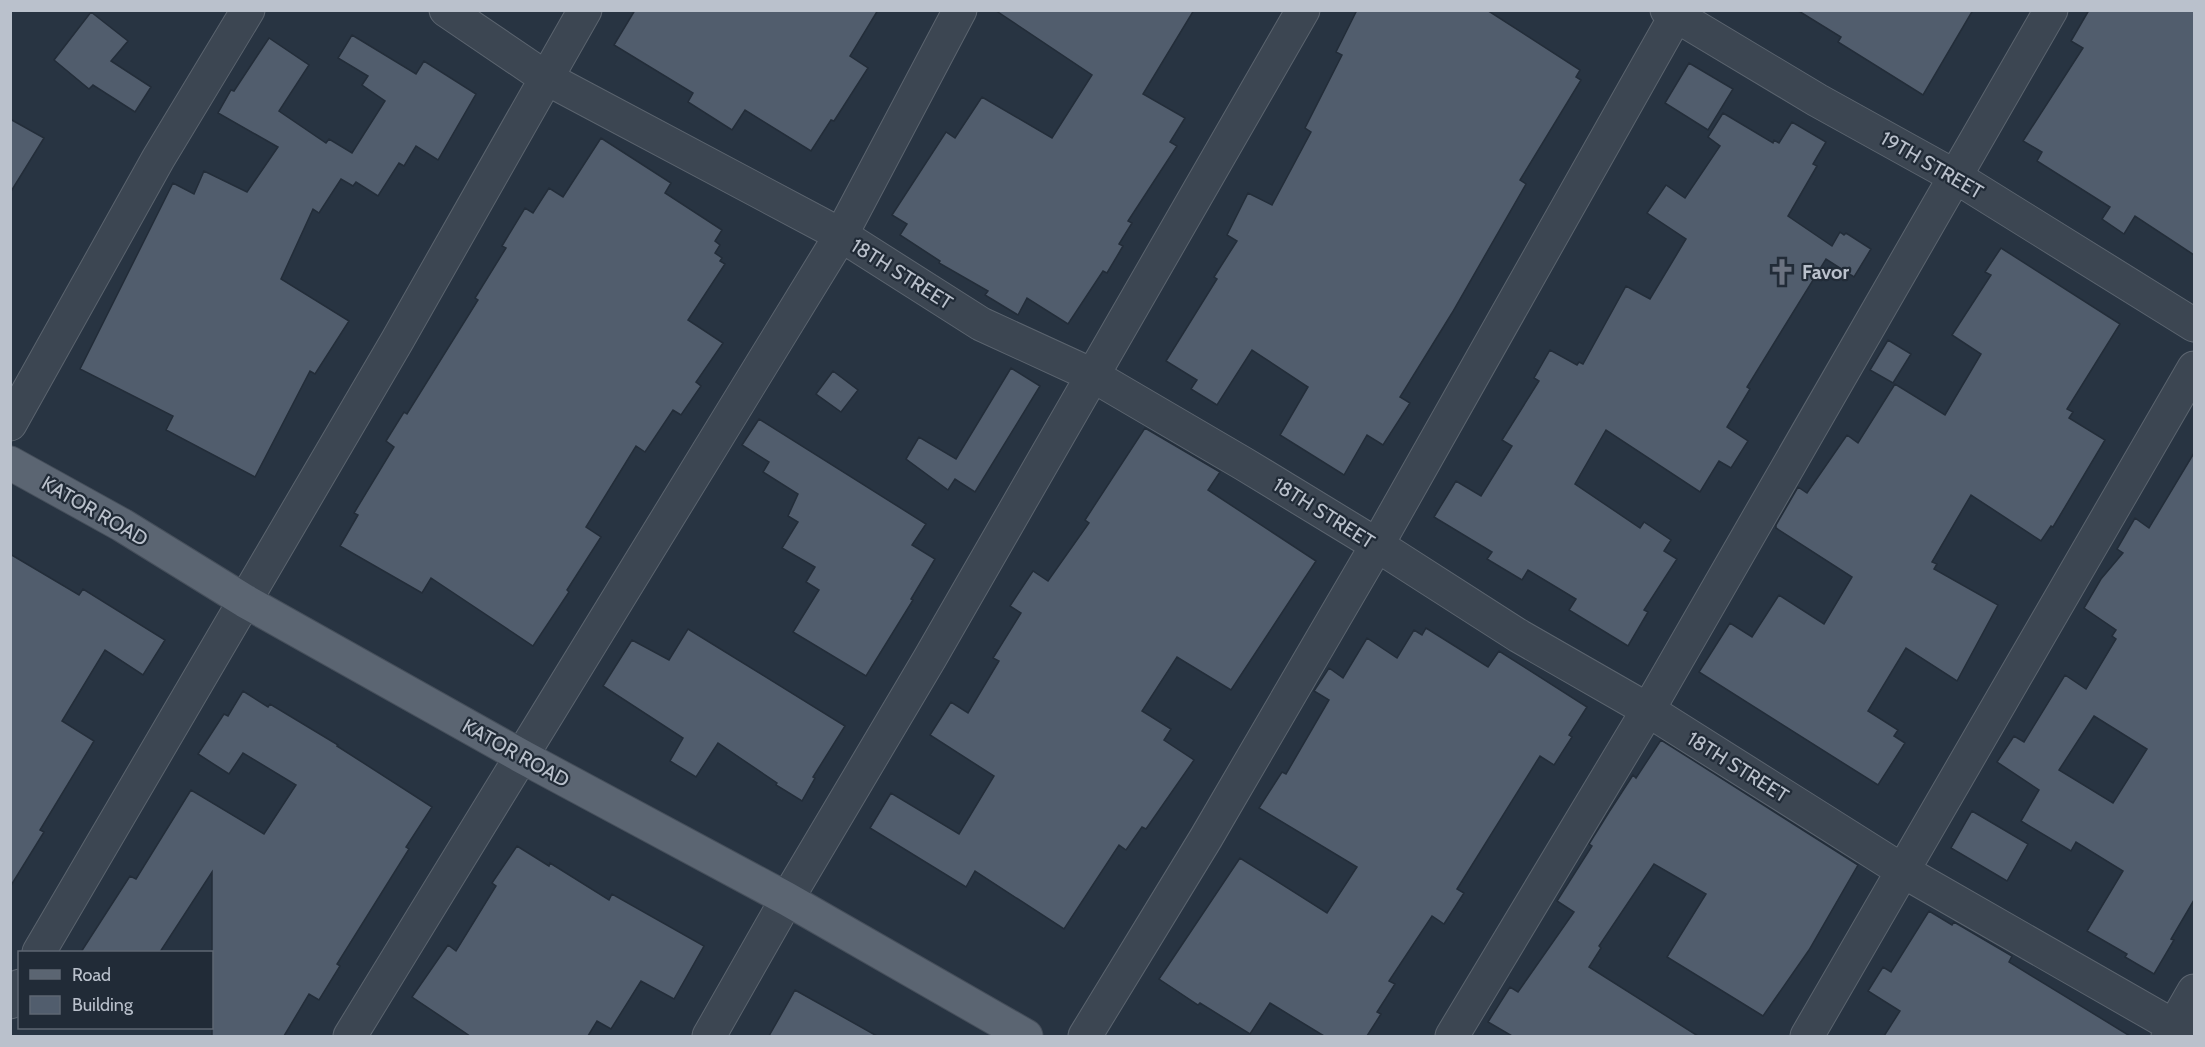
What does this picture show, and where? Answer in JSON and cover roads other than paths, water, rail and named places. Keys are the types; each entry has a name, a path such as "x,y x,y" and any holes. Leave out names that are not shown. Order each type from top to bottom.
{"main road":[{"name":"KATOR ROAD","path":"10,463 122,525 245,601 521,756 787,898 1026,1036"}],"street":[{"path":"10,424 158,159 248,10"},
{"name":"18TH STREET","path":"446,10 546,78 841,235 981,324 1092,375 1244,464 1520,636 1648,710 1903,871 2177,1033"},
{"path":"40,951 391,351 585,10"},
{"path":"350,1036 841,235 960,10"},
{"path":"709,1036 787,898 930,658 1303,10"},
{"path":"1452,1036 1648,710 2051,10"},
{"path":"1085,1036 1206,838 1377,545 1674,12"},
{"name":"19TH STREET","path":"1674,12 1817,100 1956,177 2194,325"},
{"path":"1807,1036 2194,368"},
{"path":"10,1002 18,989"},
{"path":"2177,1033 2194,991"}],"place":[{"name":"Favor","path":"1782,272"}]}
